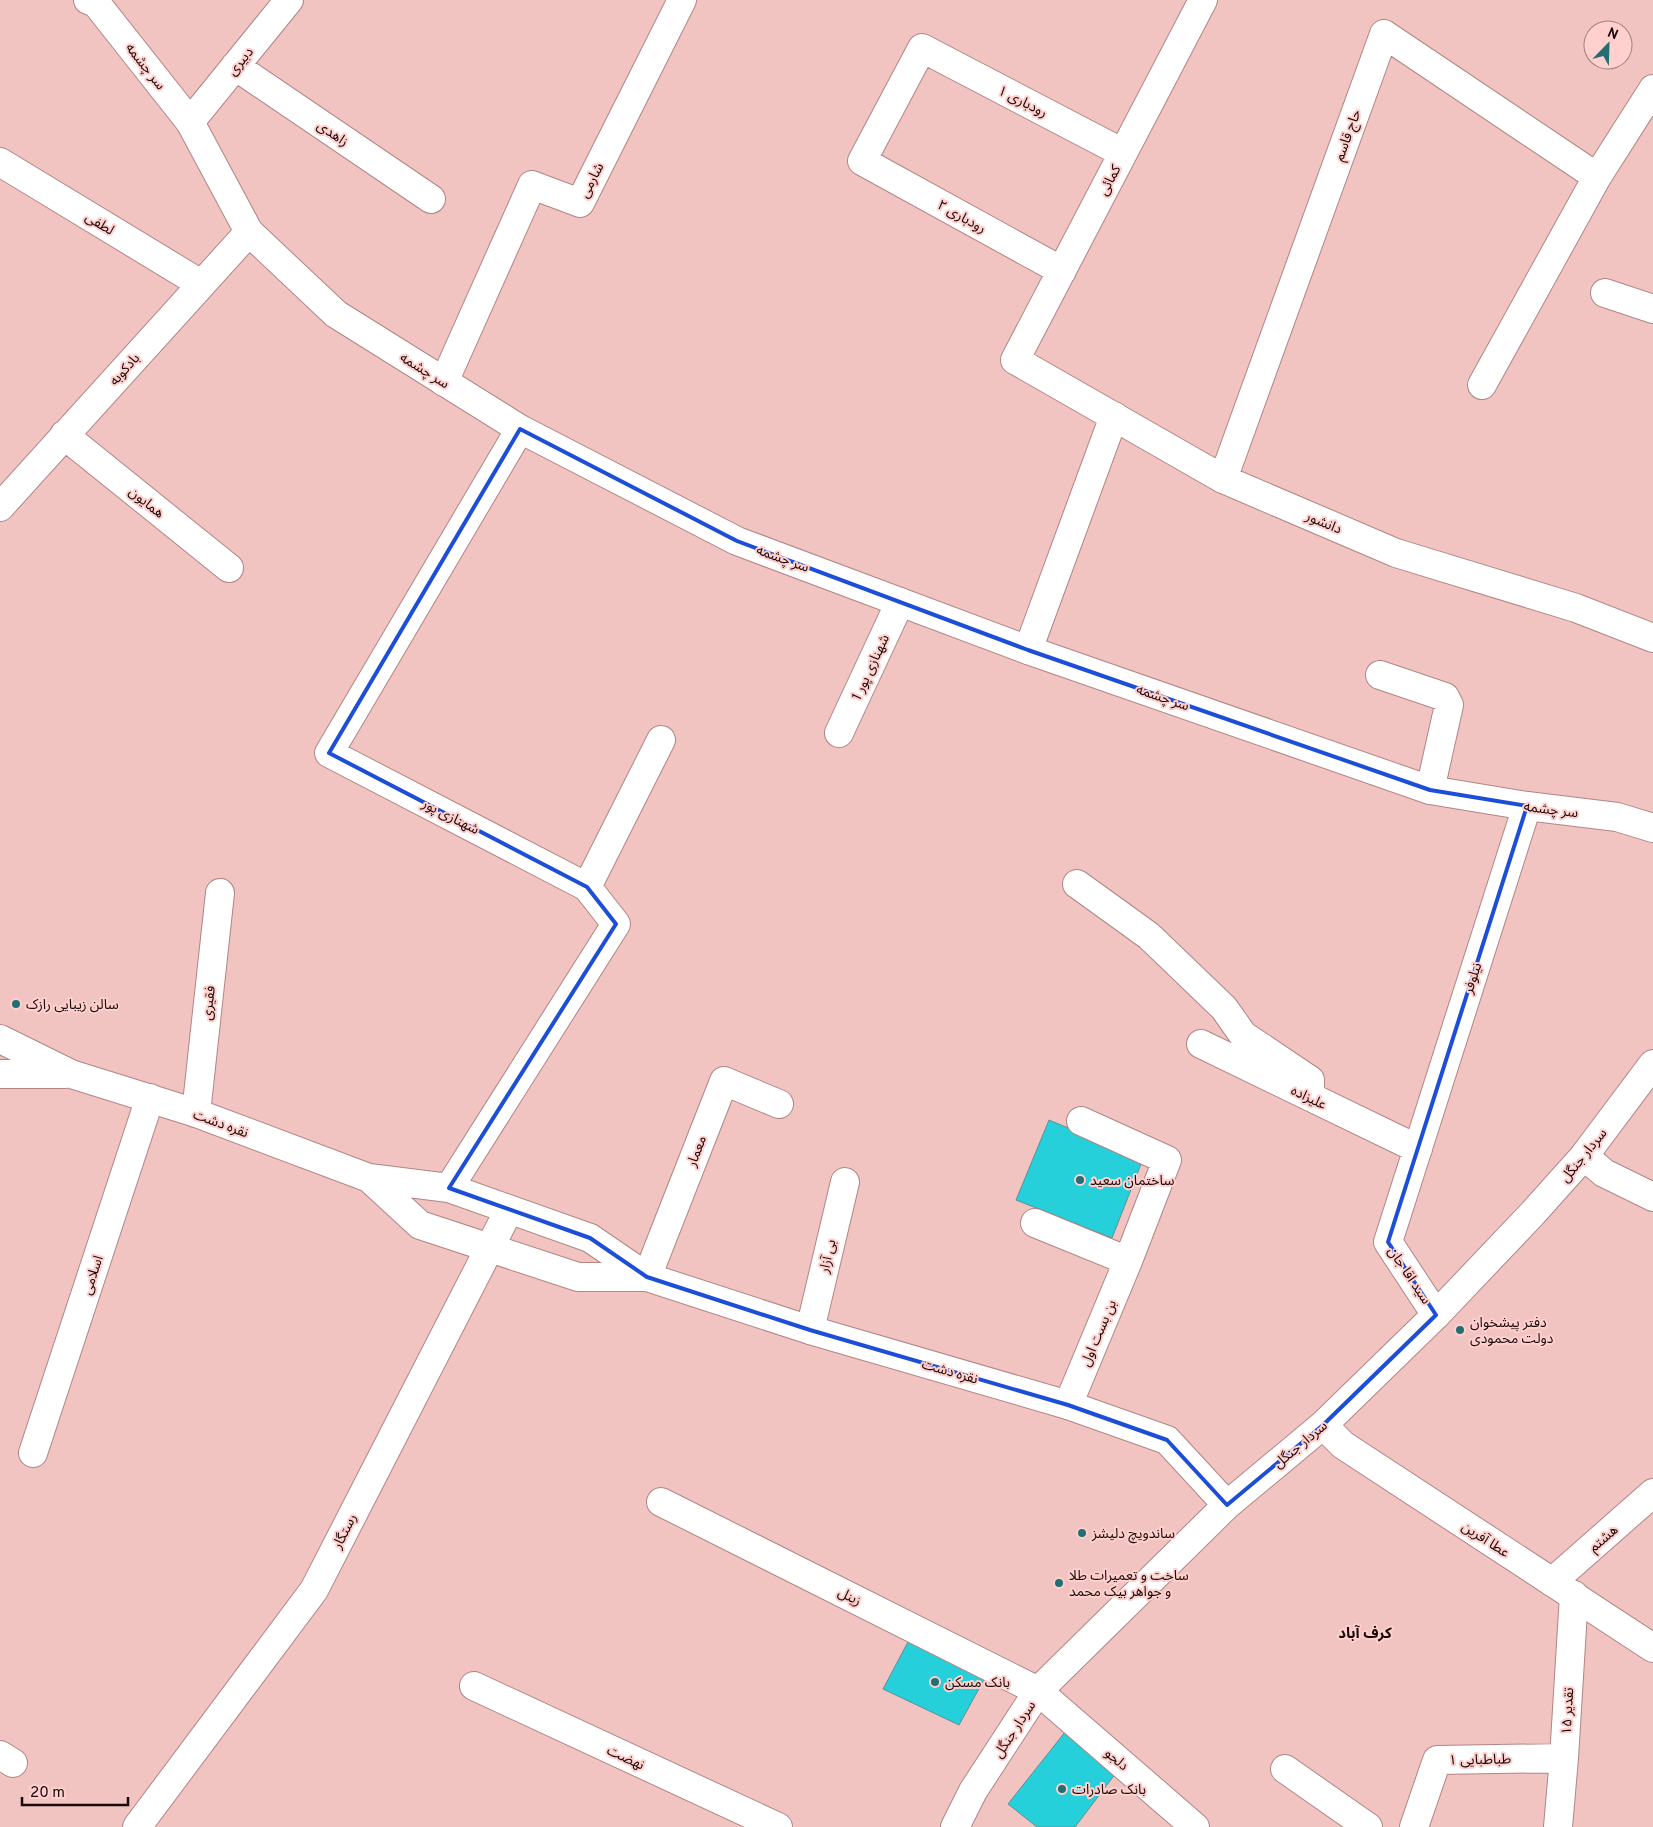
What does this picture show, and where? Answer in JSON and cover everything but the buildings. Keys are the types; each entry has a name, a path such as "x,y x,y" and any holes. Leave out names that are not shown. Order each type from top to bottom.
{"street":[{"name":"سر چشمه","path":"88,0 96,3 190,122 249,232 336,314 520,429 736,541 1028,650 1430,790 1617,818 1653,828"},
{"name":"دبیری","path":"190,122 289,0"},
{"name":"شارمی","path":"444,382 532,185 580,203 682,0"},
{"name":"کمائی","path":"1015,360 1203,0"},
{"name":"حاج قاسم","path":"1223,479 1384,34 1598,177"},
{"name":"رودباری ۱","path":"862,162 922,48 1123,153"},
{"name":"زاهدی","path":"235,66 431,199"},
{"path":"1482,385 1598,177 1653,89"},
{"name":"لطفی","path":"0,162 201,284"},
{"name":"رودباری ۲","path":"862,162 1062,271"},
{"name":"بادکوبه","path":"2,500 64,435 249,232"},
{"path":"1604,293 1653,309"},
{"name":"دانشور","path":"1015,360 1223,479 1396,553 1576,608 1653,638"},
{"path":"1028,650 1114,416"},
{"name":"شهنازی پور","path":"449,1188 616,924 587,887 330,754 520,429"},
{"name":"همایون","path":"64,435 229,568"},
{"name":"شهنازی پور 1","path":"839,733 900,602"},
{"path":"1380,675 1445,697 1449,705 1430,790"},
{"path":"587,887 661,740"},
{"name":"نیلوفر","path":"1418,1149 1527,806"},
{"path":"1078,884 1149,936 1224,1008 1243,1035 1310,1080 1310,1097"},
{"name":"فقیری","path":"196,1113 220,893"},
{"name":"نقره دشت","path":"0,1039 71,1074 196,1113 370,1178 449,1188 590,1238 647,1277 810,1330 1068,1405 1167,1440 1227,1506"},
{"name":"علیزاده","path":"1201,1044 1418,1149"},
{"name":"سردار جنگل","path":"955,1827 973,1791 1038,1691 1227,1506 1323,1425 1436,1314 1533,1214 1584,1156 1653,1064"},
{"name":"نقره دشت","path":"0,1074 71,1074"},
{"name":"معمار","path":"647,1277 724,1082 779,1104"},
{"name":"اسلامی","path":"33,1452 150,1098"},
{"name":"بن بست اول","path":"1068,1405 1128,1261 1167,1160 1081,1121"},
{"name":"سید اقا جان","path":"1418,1149 1388,1242 1436,1314"},
{"path":"1584,1156 1604,1174 1653,1197"},
{"name":"نقره دشت","path":"370,1178 420,1225 578,1277 647,1277"},
{"name":"بی آزار","path":"810,1330 845,1182"},
{"name":"رستگار","path":"137,1827 314,1590 509,1210"},
{"path":"1035,1223 1128,1261"},
{"name":"عطا آفرین","path":"1323,1425 1344,1445 1653,1648"},
{"name":"هشتم","path":"1563,1589 1653,1493"},
{"name":"زینل","path":"661,1502 1038,1691"},
{"name":"تقدیر ۱۵","path":"1558,1827 1564,1758 1563,1589"},
{"name":"نهضت","path":"474,1686 778,1827"},
{"name":"دلجو","path":"1038,1691 1195,1827"},
{"name":"طباطبایی ۱","path":"1414,1827 1437,1760 1564,1758"},
{"path":"1285,1769 1368,1827"}],"highlighted area":[{"path":"520,429 737,541 1028,650 1430,790 1527,806 1388,1242 1436,1315 1323,1425 1227,1505 1167,1440 1068,1405 810,1330 647,1277 590,1238 449,1188 616,924 587,887 329,753"}],"place":[{"name":"سالن زیبایی رازک","path":"16,1004"},
{"name":"ساختمان سعید","path":"1080,1180"},
{"name":"دفتر پیشخوان دولت محمودی","path":"1460,1330"},
{"name":"ساندویچ دلیشز","path":"1082,1533"},
{"name":"ساخت و تعمیرات طلا و جواهر بیک محمد","path":"1059,1583"},
{"name":"بانک مسکن","path":"935,1682"},
{"name":"بانک صادرات","path":"1062,1789"}],"district":[{"name":"کرف آباد","path":"1365,1633"}]}
